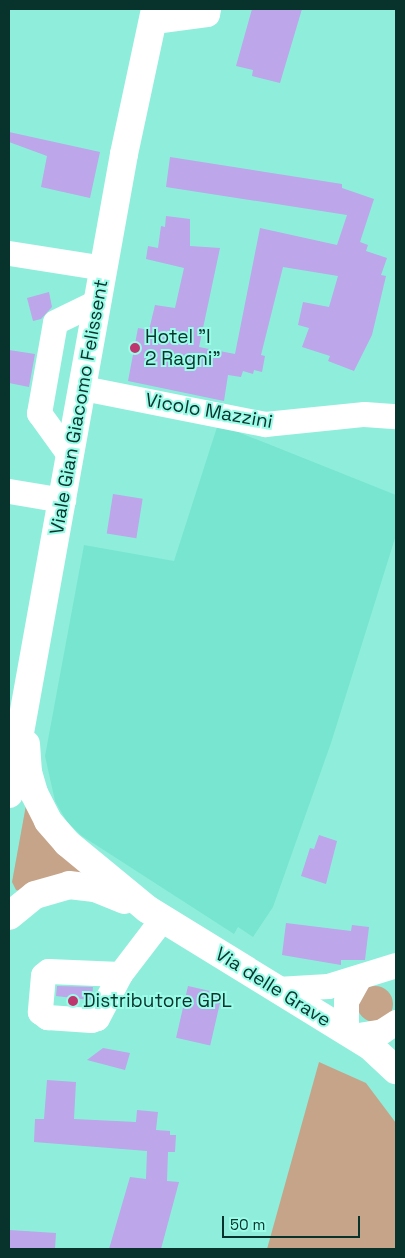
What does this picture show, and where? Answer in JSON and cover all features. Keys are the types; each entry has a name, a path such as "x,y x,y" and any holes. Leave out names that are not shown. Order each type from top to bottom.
{"main road":[{"name":"Viale Gian Giacomo Felissent","path":"9,794 124,154 156,13"},
{"name":"Via delle Grave","path":"27,700 26,758 40,807 67,843 155,914 349,1034 396,1070"},
{"name":"Via delle Grave","path":"9,916 35,894 69,885 95,888 155,914"}],"street":[{"path":"156,13 206,14 208,9"},
{"path":"9,253 104,268"},
{"path":"70,456 39,413 54,322 98,301"},
{"name":"Vicolo Mazzini","path":"82,388 265,424 364,414 396,416"},
{"path":"9,491 62,500"},
{"path":"120,974 155,914"},
{"path":"277,989 328,986 382,975"},
{"path":"382,975 346,1001 349,1034 382,1031 396,1022"}],"shaded area":[{"path":"218,424 396,495 396,535 331,743 273,907 253,937 238,927 234,934 82,836 67,822 55,801 45,756 84,545 174,561"},
{"path":"26,805 84,872 20,891 16,890 12,882"},
{"path":"375,986 382,987 388,991 392,997 392,1011 388,1017 382,1021 375,1022 368,1021 362,1017 358,1011 357,1004 358,997 362,991 368,987"},
{"path":"319,1062 366,1083 396,1123 396,1249 267,1249"}],"building":[{"path":"252,9 302,9 280,83 252,76 253,70 236,66"},
{"path":"9,132 100,152 90,198 41,187 47,156 9,142"},
{"path":"170,157 342,184 342,188 374,199 360,242 368,245 366,251 387,258 381,275 386,276 372,335 354,371 328,361 330,356 302,347 309,328 298,325 303,302 329,307 338,276 283,267 261,355 265,356 262,372 254,370 253,374 243,371 241,377 228,375 224,401 128,381 138,328 149,330 155,305 175,308 184,268 146,259 148,246 158,248 161,226 165,227 166,216 190,219 190,246 220,248 199,347 235,354 260,228 337,245 347,215 166,187"},
{"path":"49,292 52,307 41,319 33,321 27,298"},
{"path":"9,350 35,354 29,387 9,383"},
{"path":"113,494 143,499 136,538 107,534"},
{"path":"319,835 337,841 326,884 301,876 310,848 314,849"},
{"path":"286,923 351,931 352,925 369,927 365,960 341,960 341,965 282,955"},
{"path":"57,986 93,987 92,997 90,1000 56,996"},
{"path":"188,986 222,994 210,1046 176,1038"},
{"path":"103,1048 130,1053 125,1070 87,1060"},
{"path":"47,1080 76,1082 74,1119 136,1122 137,1110 158,1112 156,1130 170,1131 170,1135 176,1135 175,1152 168,1152 167,1181 179,1182 161,1249 109,1249 130,1177 146,1179 147,1151 34,1142 35,1119 44,1119"},
{"path":"9,1230 56,1233 55,1249 9,1249"}],"place":[{"name":"Hotel \"I 2 Ragni\"","path":"135,348"},
{"name":"Distributore GPL","path":"73,1001"}]}
